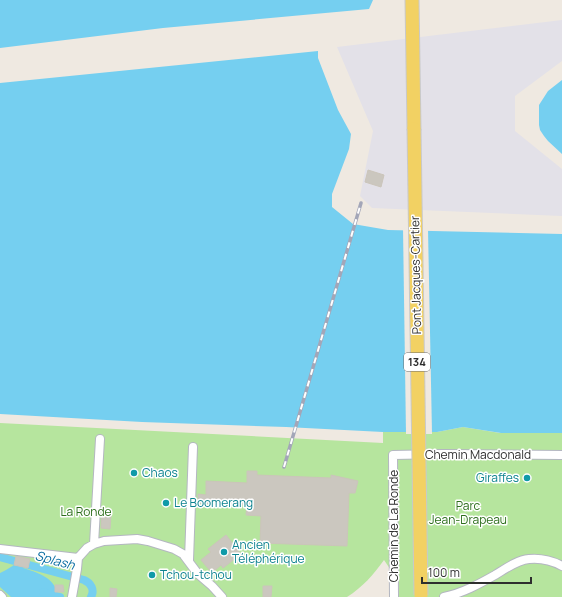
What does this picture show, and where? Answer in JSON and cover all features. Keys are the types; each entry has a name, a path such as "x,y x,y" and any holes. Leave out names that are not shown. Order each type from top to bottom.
{"main road":[{"name":"Pont Jacques-Cartier","path":"412,0 421,597"}],"street":[{"path":"94,544 100,440"},
{"path":"189,560 193,447"},
{"name":"Chemin Macdonald","path":"393,455 562,455"},
{"name":"Chemin de La Ronde","path":"393,455 394,597"},
{"path":"72,597 78,558 87,548 104,541 137,539 174,549 183,554 198,574 222,597"},
{"path":"0,549 78,558"},
{"path":"444,597 475,586 508,567 528,559 539,559 554,562 562,566"}],"shaded area":[{"path":"562,20 562,61 515,96 515,131 562,169 562,216 372,208 360,196 373,131 337,47"}],"green space":[{"name":"La Ronde","path":"0,423 383,443 383,432 437,432 463,427 500,433 562,433 562,597 399,597 399,582 384,560 376,571 358,589 347,597 0,597"}],"water":[{"path":"0,0 373,0 369,9 163,28 0,48"},
{"path":"318,51 318,58 338,110 351,134 349,149 332,194 332,207 353,224 388,230 562,234 562,433 501,433 463,427 437,432 383,432 142,422 0,414 0,83"},
{"path":"562,80 562,154 548,141 540,130 539,105 548,91"},
{"path":"14,565 36,572 53,583 55,591 53,597 11,597 0,587 0,573"}],"pier":[{"path":"403,228 428,229 432,434 406,434"}],"building":[{"path":"368,170 384,175 381,187 365,182"},
{"path":"247,471 257,471 257,475 331,478 331,475 358,481 355,493 349,493 347,546 260,543 261,516 246,515 247,505 198,503 198,494 206,495 206,481 247,483"},
{"path":"102,514 111,515 110,529 101,528"},
{"path":"226,535 241,554 223,568 221,565 212,573 201,560 211,552 208,549"},
{"path":"16,556 30,559 28,568 14,565"},
{"path":"55,585 63,585 64,592 55,592"},
{"path":"263,586 272,586 271,597 263,597"},
{"path":"110,588 117,589 116,597 110,597"}],"waterway":[{"name":"Splash","path":"0,557 84,580 92,587 93,592 91,597"},
{"name":"Splash","path":"43,592 60,597"}],"railway":[{"path":"284,467 361,203"}],"place":[{"name":"Chaos","path":"134,473"},
{"name":"Giraffes","path":"527,478"},
{"name":"Le Boomerang","path":"166,503"},
{"name":"Ancien Téléphérique","path":"224,552"},
{"name":"Tchou-tchou","path":"152,575"}],"park label":[{"name":"Parc Jean-Drapeau","path":"468,513"}]}
